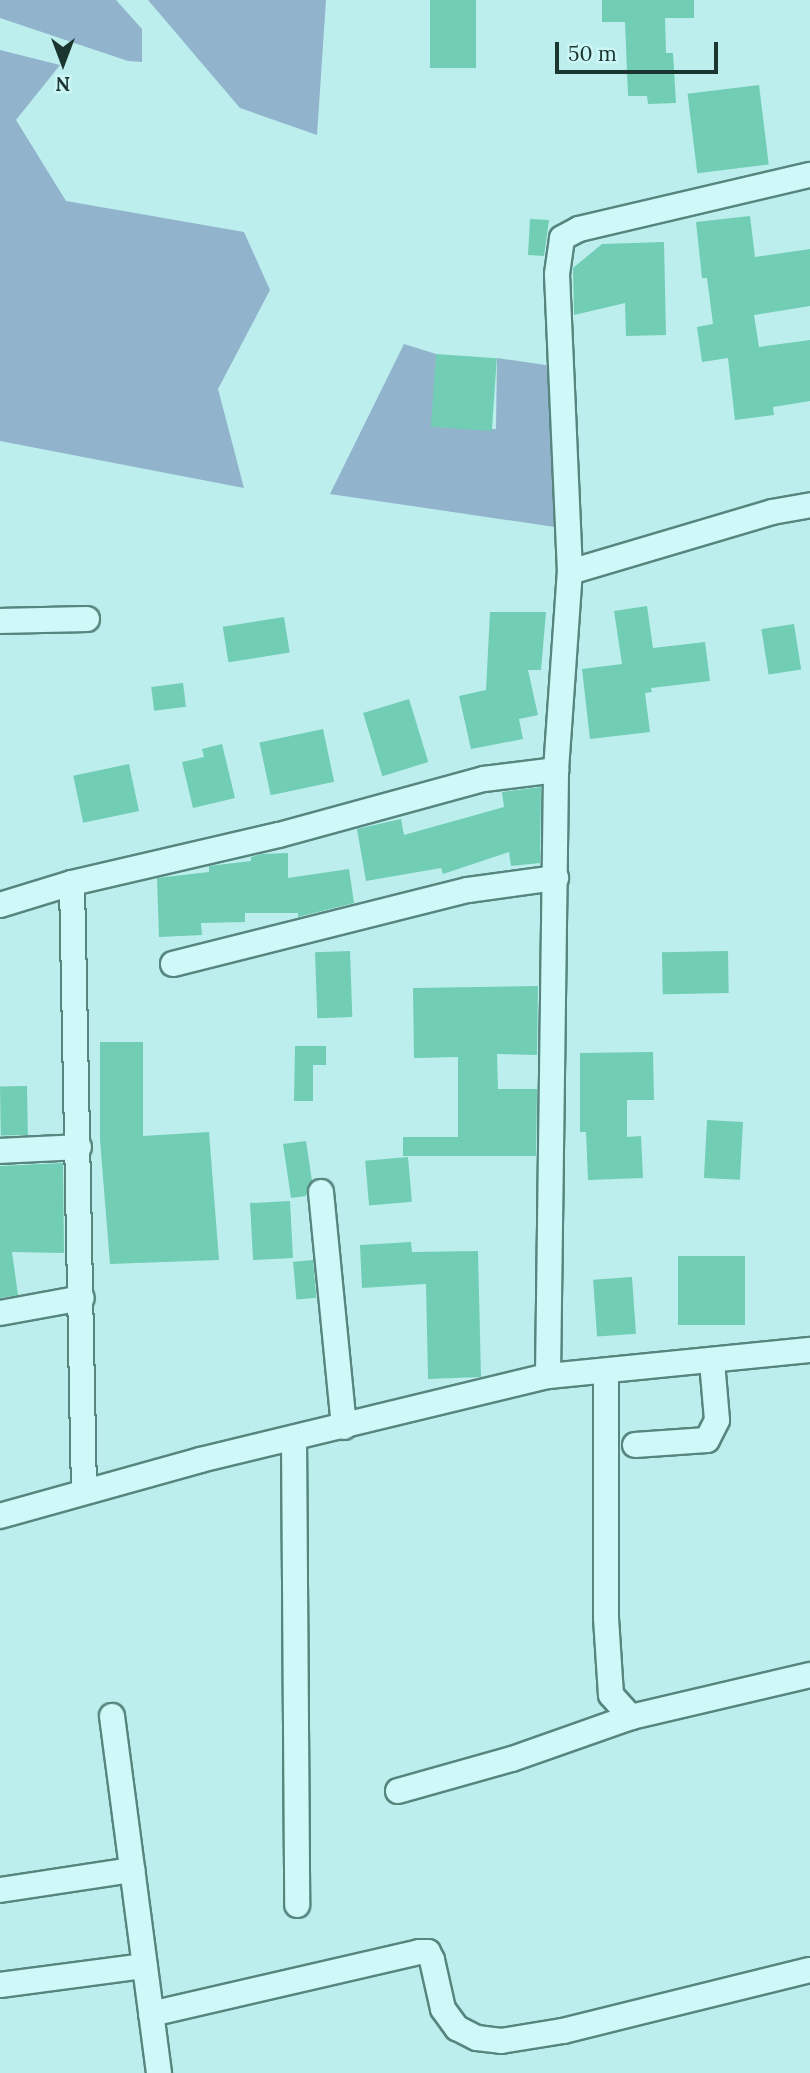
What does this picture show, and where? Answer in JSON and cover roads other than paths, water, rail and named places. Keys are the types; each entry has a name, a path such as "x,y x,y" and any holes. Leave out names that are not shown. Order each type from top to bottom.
{"street":[{"path":"548,1377 556,770 570,572 557,274 562,238 579,229 810,175"},
{"path":"570,572 772,512 810,505"},
{"path":"0,621 87,619"},
{"path":"0,905 72,883 279,835 484,779 556,770"},
{"path":"173,964 468,890 556,878"},
{"path":"72,883 84,1492"},
{"path":"0,1151 79,1147"},
{"path":"321,1192 344,1427"},
{"path":"0,1313 82,1298"},
{"path":"0,1516 295,1438 548,1377 810,1350"},
{"path":"635,1445 707,1440 714,1432 717,1420 712,1362"},
{"path":"606,1371 607,1654 611,1695 631,1717"},
{"path":"295,1438 297,1905"},
{"path":"398,1791 512,1759 631,1717 810,1675"},
{"path":"112,1716 159,2073"},
{"path":"0,1890 132,1870"},
{"path":"151,2014 428,1952 443,2009 457,2028 477,2038 501,2041 563,2031 810,1970"},
{"path":"0,1986 145,1966"}]}
